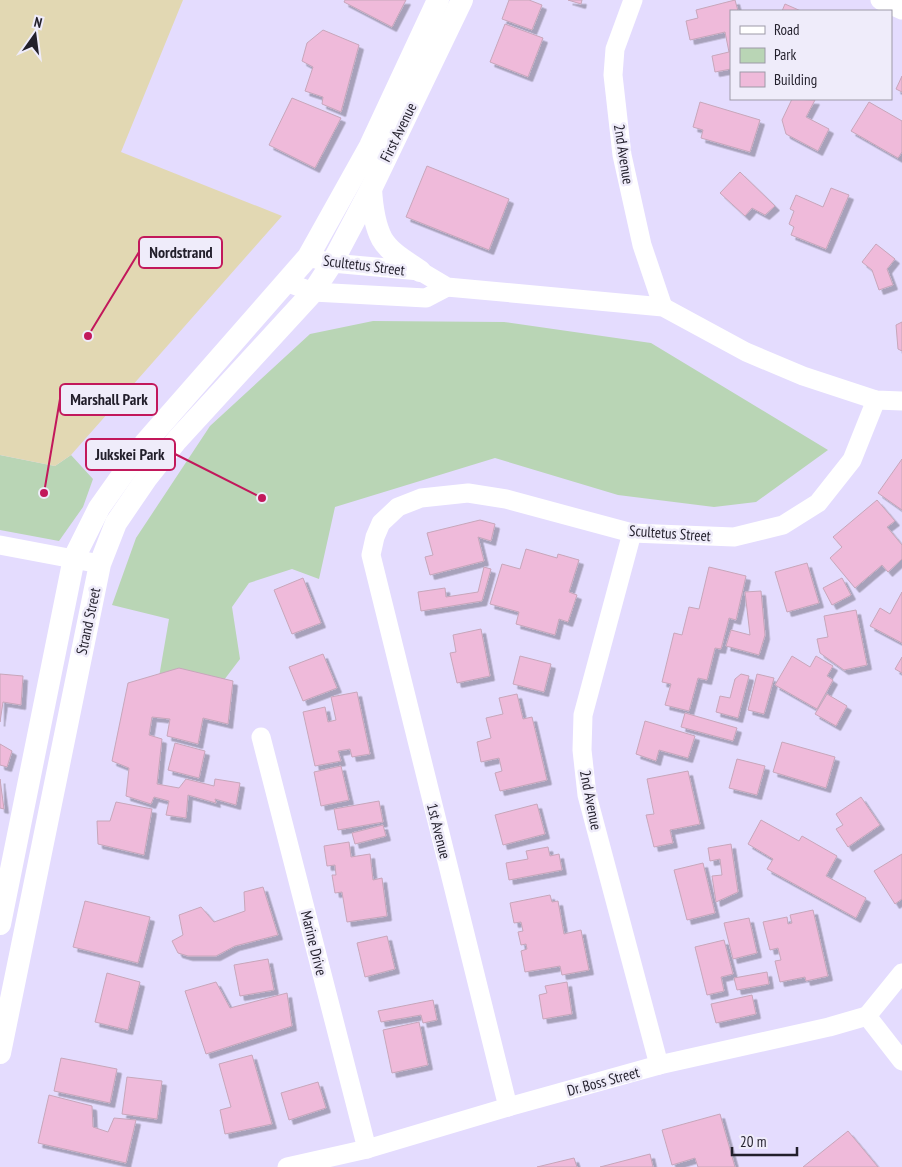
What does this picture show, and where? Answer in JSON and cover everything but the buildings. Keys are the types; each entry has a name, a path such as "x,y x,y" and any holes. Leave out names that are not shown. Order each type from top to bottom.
{"street":[{"name":"First Avenue","path":"308,257 370,146 438,0"},
{"name":"First Avenue","path":"332,263 371,189 462,0"},
{"name":"2nd Avenue","path":"633,0 615,49 613,75 622,155 642,245 663,308"},
{"path":"880,0 902,10"},
{"path":"371,189 372,209 382,239 398,256 420,271"},
{"name":"Scultetus Street","path":"308,257 332,263 420,271 447,287 663,308 746,352 803,376 876,400 902,401"},
{"name":"Strand Street","path":"0,924 74,558 99,508 145,442 308,257"},
{"name":"Strand Street","path":"0,1054 100,564 116,523 146,479 177,440 313,292 332,263"},
{"name":"Scultetus Street","path":"286,282 313,292 426,298 447,287"},
{"name":"Scultetus Street","path":"370,555 381,523 398,508 422,498 468,493 506,499 632,533 734,537 783,525 818,503 852,460 876,400"},
{"name":"2nd Avenue","path":"632,533 583,715 582,750 587,795 659,1065"},
{"path":"0,545 100,564"},
{"name":"1st Avenue","path":"370,555 508,1107"},
{"name":"Marine Drive","path":"261,737 367,1149"},
{"path":"902,973 867,1016 902,1061"},
{"name":"Dr. Boss Street","path":"287,1167 367,1149 659,1065 829,1027 867,1016"}],"green space":[{"path":"373,321 504,322 651,343 828,450 756,502 714,507 618,495 495,458 335,507 319,579 292,569 249,583 232,607 240,659 224,680 159,677 169,619 112,605 136,538 210,426 310,334"},
{"path":"0,455 55,466 71,455 93,479 83,507 59,541 0,530"}],"sand":[{"path":"0,0 183,0 121,152 282,216 71,455 55,466 0,455"}],"place":[{"name":"Nordstrand","path":"88,336"},
{"name":"Marshall Park","path":"44,493"},
{"name":"Jukskei Park","path":"262,498"}]}
